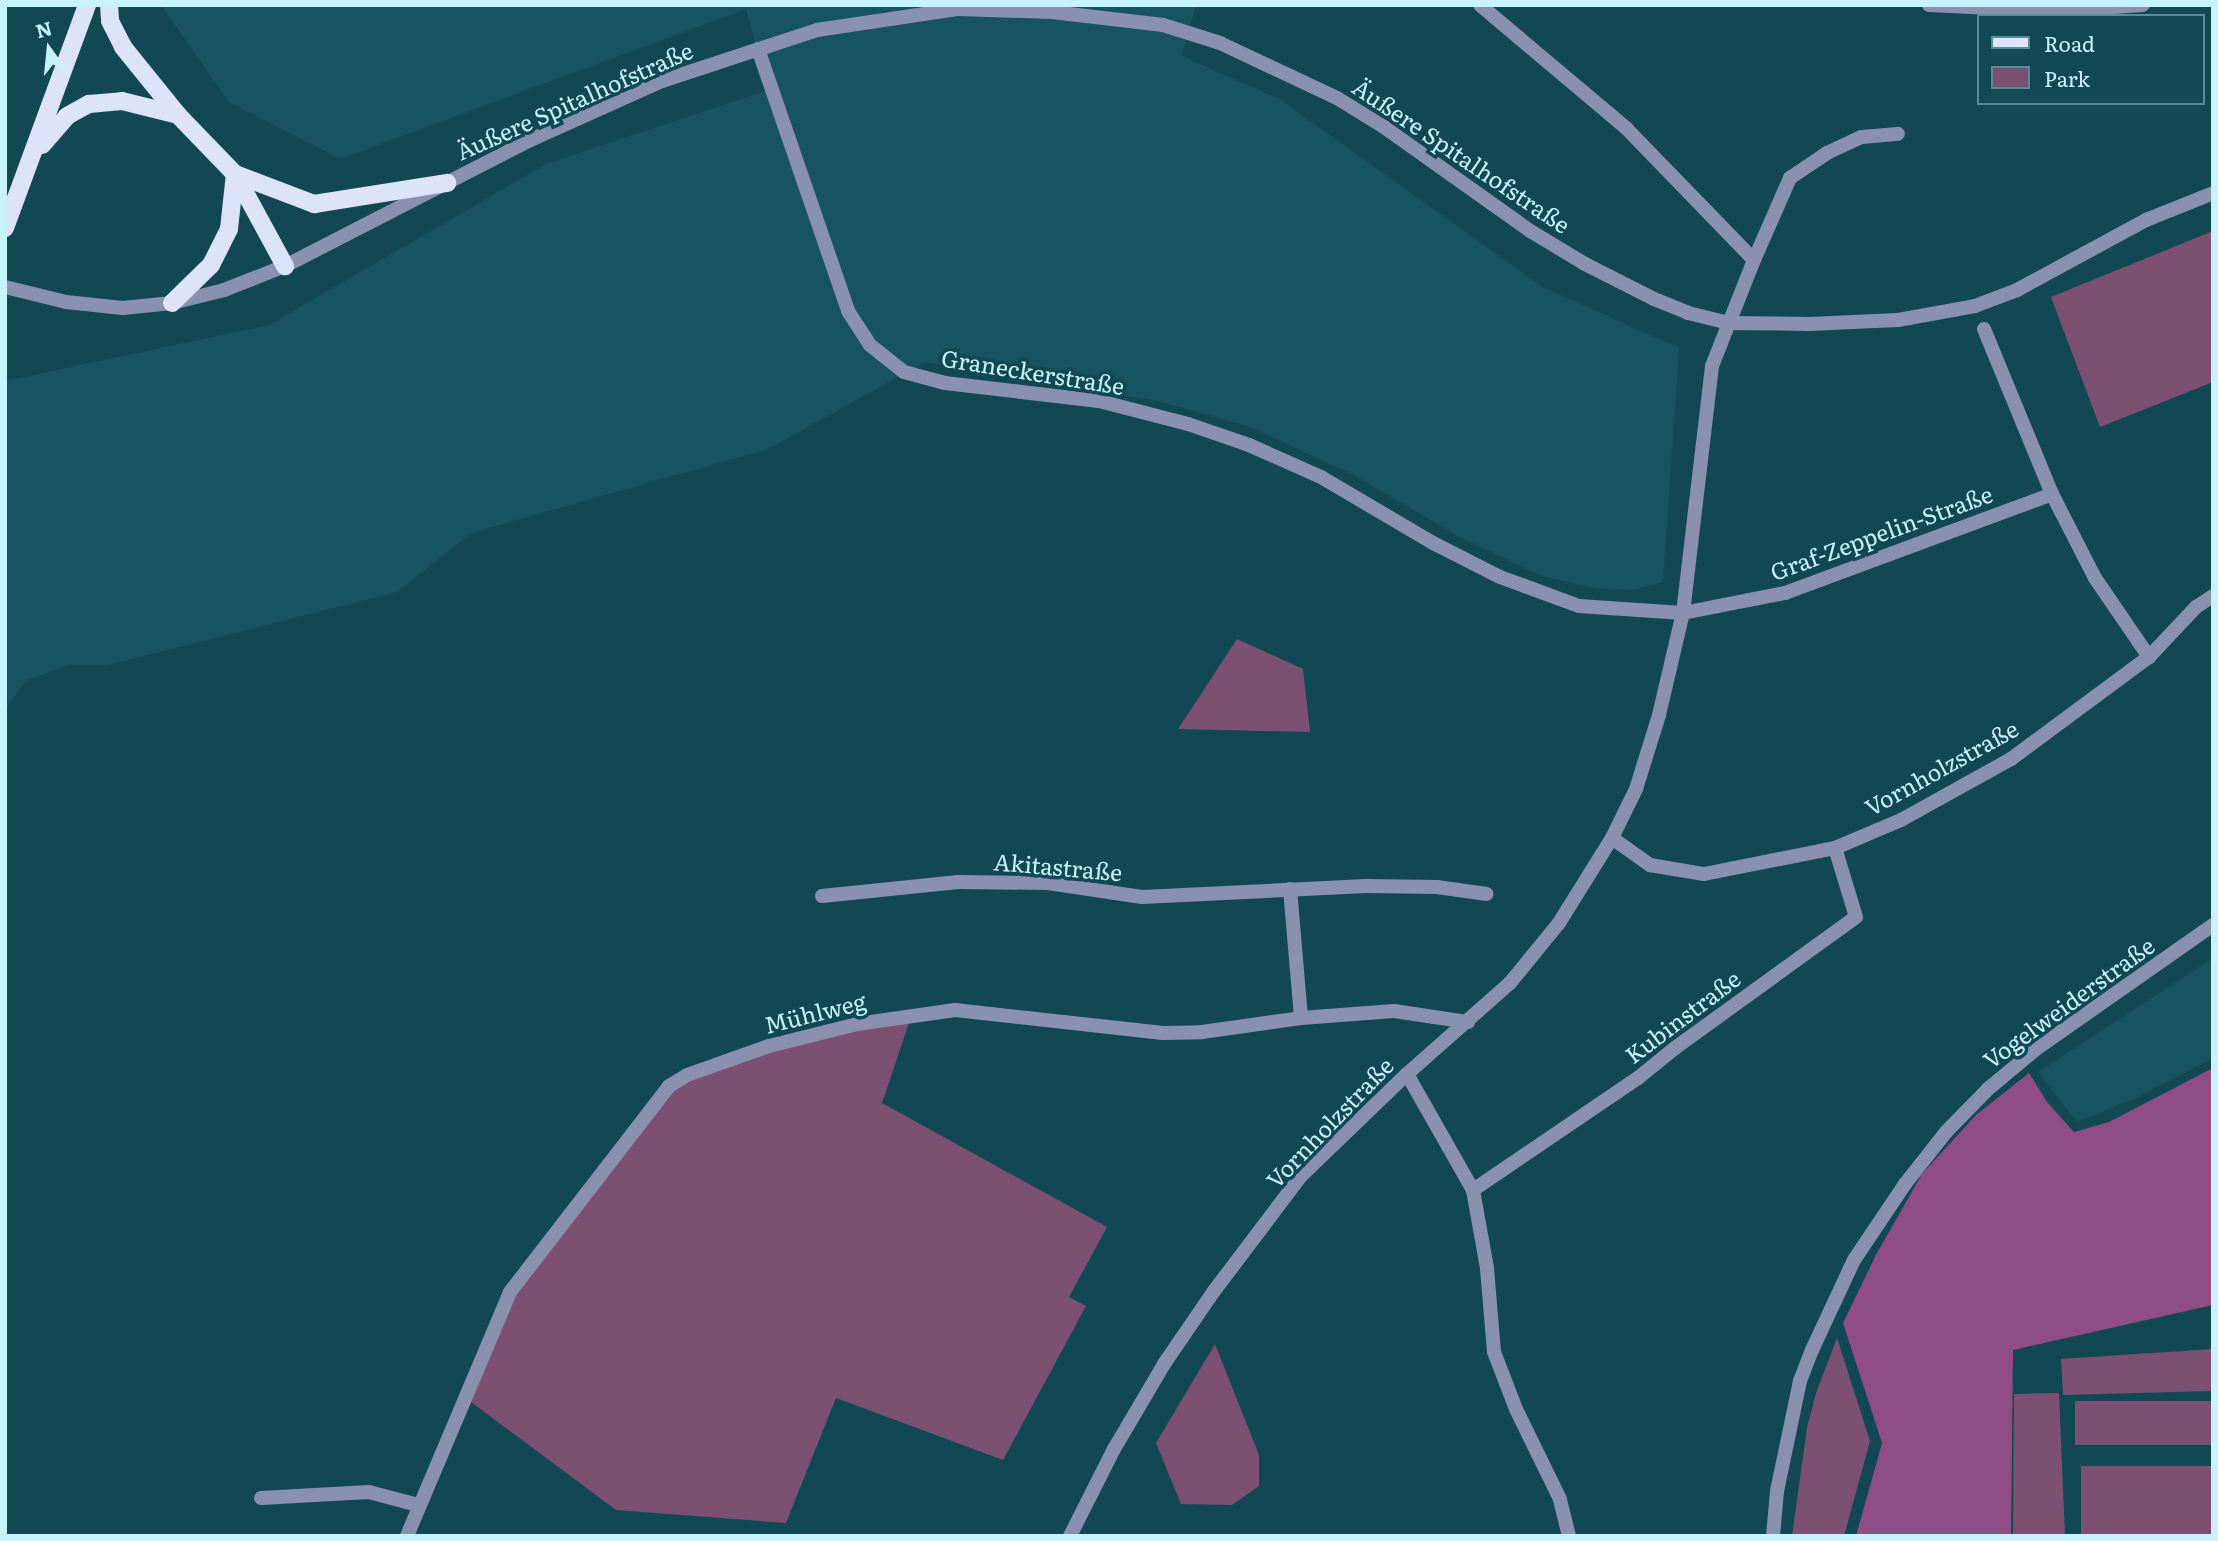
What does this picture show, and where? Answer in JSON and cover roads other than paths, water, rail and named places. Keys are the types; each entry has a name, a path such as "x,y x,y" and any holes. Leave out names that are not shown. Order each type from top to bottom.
{"main road":[{"path":"6,228 87,5"},
{"path":"109,5 110,21 123,47 178,115 235,174 285,266"},
{"path":"35,152 67,116 89,104 121,101 178,115"},
{"path":"235,174 314,204 447,183"},
{"path":"172,303 211,265 229,229 235,174"}],"street":[{"path":"1480,5 1627,129 1754,260"},
{"path":"1929,5 2055,11 2143,5"},
{"name":"Äußere Spitalhofstraße","path":"5,287 66,302 123,308 172,303 224,290 285,266 528,141 662,81 817,30 958,9 1052,12 1163,25 1220,43 1337,98 1384,127 1532,232 1585,264 1688,313 1729,323 1809,324 1898,320 1975,306 2017,290 2146,220 2213,193"},
{"name":"Graneckerstraße","path":"758,49 848,311 870,345 904,372 945,383 1098,401 1188,424 1249,445 1321,477 1433,543 1500,578 1579,606 1683,613"},
{"name":"Vornholzstraße","path":"1070,1536 1114,1449 1164,1364 1301,1176 1407,1074 1510,983 1553,930 1612,838 1636,789 1659,715 1683,613 1712,366 1754,260 1790,178 1827,153 1862,137 1898,134"},
{"path":"1984,329 2052,494 2095,578 2149,657"},
{"name":"Graf-Zeppelin-Straße","path":"1683,613 1785,593 2052,494"},
{"name":"Vornholzstraße","path":"1612,838 1650,865 1704,874 1835,848 1901,820 2011,759 2149,657 2196,607 2213,596"},
{"name":"Kubinstraße","path":"1473,1190 1638,1078 1675,1048 1856,918 1835,848"},
{"name":"Akitastraße","path":"822,896 958,882 1048,883 1142,897 1290,889 1437,887 1487,894"},
{"path":"1290,889 1301,1018"},
{"name":"Vogelweiderstraße","path":"1773,1536 1780,1479 1800,1381 1854,1260 1905,1184 1946,1132 1988,1089 2036,1049 2213,925"},
{"name":"Mühlweg","path":"407,1536 510,1292 669,1086 687,1075 769,1046 845,1027 954,1010 1163,1033 1202,1032 1301,1018 1394,1011 1468,1022"},
{"path":"1407,1074 1473,1190 1487,1268 1494,1352 1516,1409 1560,1499 1569,1536"},
{"path":"261,1498 369,1492 418,1505"}]}
